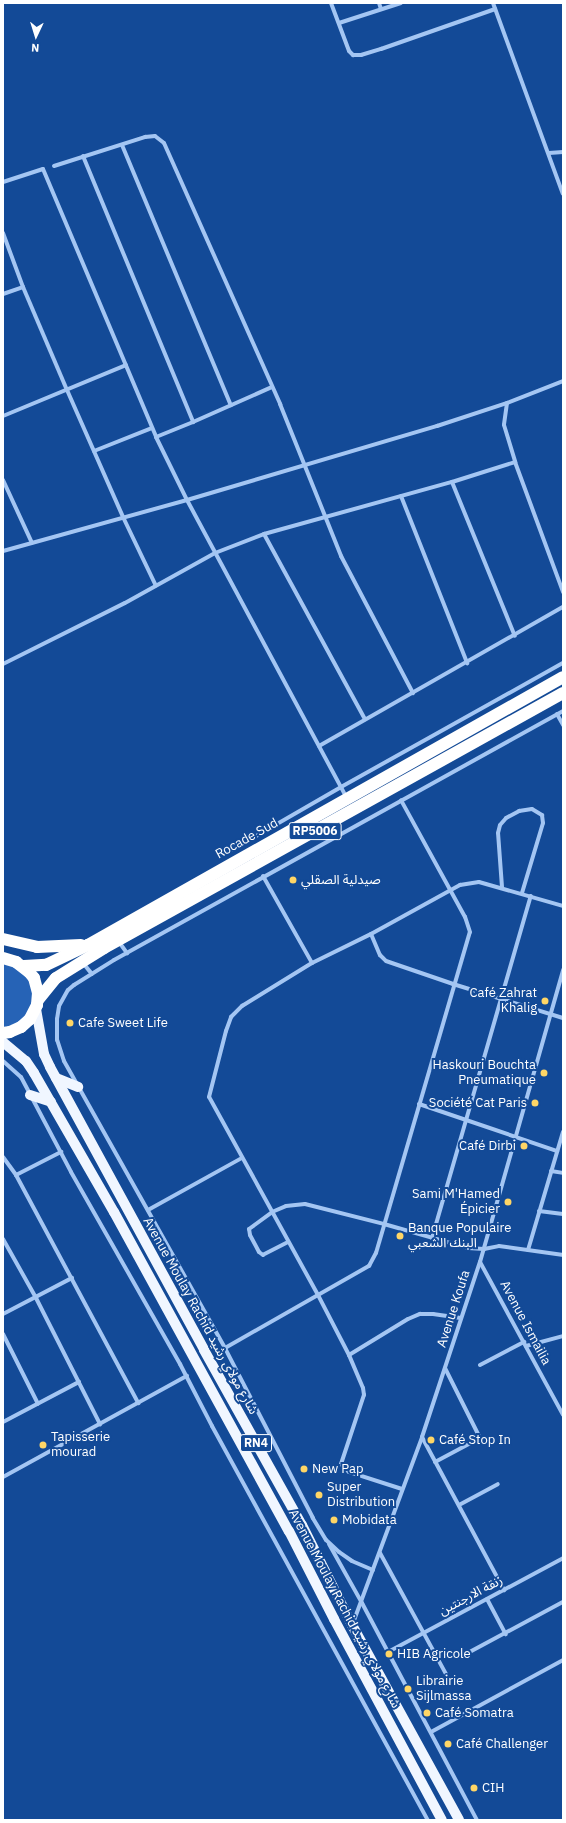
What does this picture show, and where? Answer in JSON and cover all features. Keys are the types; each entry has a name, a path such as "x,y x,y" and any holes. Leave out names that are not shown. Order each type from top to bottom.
{"highway":[{"name":"Rocade Sud","path":"24,966 46,965 88,944 563,677"},
{"name":"Rocade Sud","path":"3,1033 10,1032 21,1027 30,1020 37,1005 56,978 81,961 563,692"},
{"path":"3,939 37,947 88,944"},
{"path":"3,958 24,966"},
{"name":"RN4","path":"24,966 34,978 36,985 37,1005"}],"main road":[{"name":"Avenue Moulay Rachid شارع مولاي رشيد","path":"37,1005 44,1054 56,1078 204,1350 302,1525 352,1625 458,1820"},
{"name":"Avenue Moulay Rachid شارع مولاي رشيد","path":"3,1042 26,1061 114,1212 289,1531 334,1619 442,1820"},
{"path":"56,1078 78,1087"},
{"path":"30,1095 51,1102"}],"street":[{"path":"331,3 349,51 353,55 361,55 496,9"},
{"path":"379,3 381,9"},
{"path":"339,23 401,3"},
{"path":"493,3 563,193"},
{"path":"54,166 150,136 158,138 164,143 272,387 342,556 413,693"},
{"path":"122,145 231,405"},
{"path":"549,153 563,152"},
{"path":"83,156 193,422"},
{"path":"3,182 43,169 156,437 215,553 347,798"},
{"path":"3,233 23,287 67,390 123,517 156,586"},
{"path":"3,294 23,287"},
{"path":"3,416 126,365"},
{"path":"3,551 187,500 305,465 508,403 563,381"},
{"path":"156,437 272,387"},
{"path":"508,403 504,425 515,462 563,592"},
{"path":"94,451 152,428"},
{"path":"3,664 126,603 215,553 264,534 452,482 515,462"},
{"path":"3,480 32,543"},
{"path":"452,482 515,636"},
{"path":"401,496 467,663"},
{"path":"264,534 364,719"},
{"path":"319,746 364,719 467,663 563,608"},
{"path":"232,850 341,787 563,663"},
{"path":"477,1820 224,1348 78,1087 59,1050 56,1019 59,1006 68,990 92,974 263,876 563,711"},
{"path":"557,714 563,725"},
{"path":"224,1348 369,1266 376,1253 453,984 470,932 465,917 401,800"},
{"path":"502,887 498,833 500,825 506,818 519,811 532,809 542,815 543,823 522,893"},
{"path":"263,876 312,963"},
{"path":"402,1489 349,1472 341,1464 364,1394 363,1388 349,1355 318,1295 209,1097 230,1017 242,1006 312,963 371,934 460,885 470,882 479,882 502,887 563,906"},
{"path":"432,1238 465,1119 531,896"},
{"path":"371,934 380,955 386,961 453,984 563,1018"},
{"path":"118,940 127,953"},
{"path":"81,961 92,974"},
{"name":"Avenue Koufa","path":"352,1625 362,1603 422,1437 480,1262 549,1014 563,970"},
{"path":"3,1061 21,1077 60,1152 187,1376 427,1819 422,1820"},
{"path":"419,1104 557,1150"},
{"path":"528,1250 563,1132"},
{"path":"16,1175 60,1152"},
{"path":"3,1157 16,1175 138,1404"},
{"path":"148,1210 242,1158"},
{"path":"552,1171 563,1173"},
{"path":"288,1242 266,1255 263,1255 259,1252 250,1235 249,1229 272,1212 286,1206 305,1204 384,1224 468,1248 484,1249 499,1246 563,1256"},
{"path":"539,1211 563,1214"},
{"path":"3,1239 35,1296 100,1424"},
{"name":"Avenue Ismailia","path":"480,1262 563,1415"},
{"path":"3,1314 72,1278"},
{"path":"349,1355 408,1319 420,1314 433,1314 461,1318"},
{"path":"3,1334 38,1404"},
{"path":"480,1365 525,1344 563,1336"},
{"path":"435,1462 480,1438 445,1368"},
{"path":"3,1477 187,1376"},
{"path":"4,1420 79,1382"},
{"path":"422,1437 504,1590"},
{"path":"458,1505 498,1484"},
{"path":"326,1540 352,1561 373,1570"},
{"path":"380,1553 446,1674"},
{"name":"زنقة الارجنتين","path":"388,1652 563,1558"},
{"path":"487,1599 506,1634"},
{"path":"464,1655 506,1634 563,1602"},
{"path":"431,1732 563,1660"}],"shaded area":[{"path":"3,962 13,965 29,979 33,991 32,1003 27,1015 18,1023 3,1028"}],"place":[{"name":"صيدلية الصقلي","path":"293,880"},
{"name":"Café Zahrat Khalig","path":"545,1001"},
{"name":"Cafe Sweet Life","path":"70,1023"},
{"name":"Haskouri Bouchta Pneumatique","path":"544,1073"},
{"name":"Société Cat Paris","path":"535,1103"},
{"name":"Café Dirbi","path":"524,1146"},
{"name":"Sami M'Hamed Épicier","path":"508,1202"},
{"name":"Banque Populaire البنك الشعبي","path":"400,1236"},
{"name":"Café Stop In","path":"431,1440"},
{"name":"Tapisserie mourad","path":"43,1445"},
{"name":"New Pap","path":"304,1469"},
{"name":"Super Distribution","path":"319,1495"},
{"name":"Mobidata","path":"334,1520"},
{"name":"HIB Agricole","path":"389,1654"},
{"name":"Librairie Sijlmassa","path":"408,1689"},
{"name":"Café Somatra","path":"427,1713"},
{"name":"Café Challenger","path":"448,1744"},
{"name":"CIH","path":"474,1788"}]}
